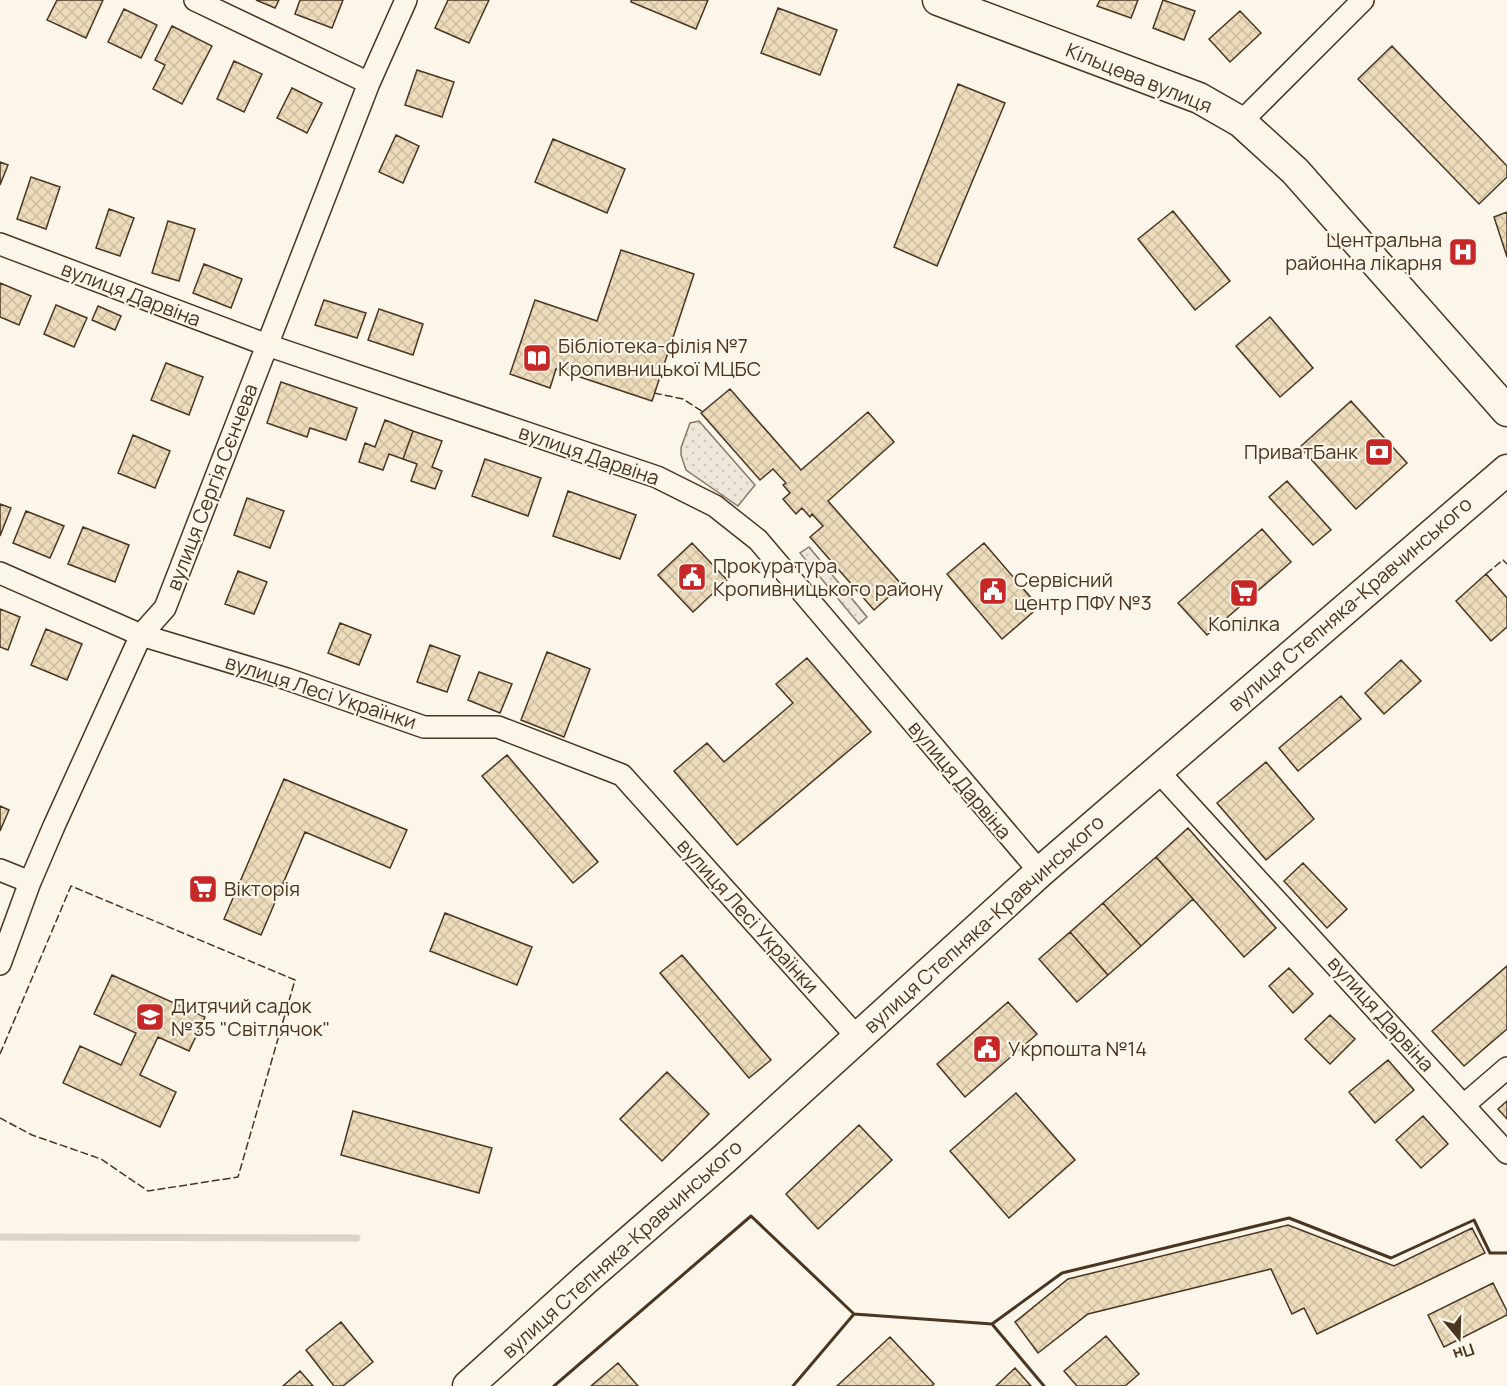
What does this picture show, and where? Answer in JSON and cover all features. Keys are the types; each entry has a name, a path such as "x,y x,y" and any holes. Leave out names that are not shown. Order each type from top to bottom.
{"main road":[{"name":"Кільцева вулиця","path":"938,0 1199,98 1241,122 1295,171 1507,411"},
{"name":"вулиця Степняка-Кравчинського","path":"468,1386 586,1279 723,1160 1040,872 1507,470"}],"street":[{"path":"195,0 369,83"},
{"name":"вулиця Сергія Сєнчева","path":"0,964 30,882 141,635 165,608 369,83 406,0"},
{"path":"1241,122 1363,0"},
{"name":"вулиця Дарвіна","path":"0,244 267,345 657,477 715,506 758,540 1040,872"},
{"name":"вулиця Лесі Українки","path":"0,573 141,635 287,679 424,727 498,727 622,775 857,1037"},
{"name":"вулиця Дарвіна","path":"1156,770 1507,1153"},
{"path":"0,870 30,882"},
{"path":"1464,1105 1507,1068"}],"shaded area":[{"path":"699,421 755,485 738,506 686,470 681,448 690,423"},
{"path":"809,547 867,617 859,624 800,553"}],"building":[{"path":"57,0 103,0 86,38 47,20"},
{"path":"256,0 279,0 275,8"},
{"path":"300,0 343,0 332,28 295,14"},
{"path":"448,0 489,0 469,43 435,28"},
{"path":"631,0 708,0 696,29 631,2"},
{"path":"1100,0 1138,0 1131,18 1097,6"},
{"path":"1163,0 1195,11 1184,40 1153,28"},
{"path":"778,8 837,30 820,75 761,53"},
{"path":"124,9 157,25 141,58 108,42"},
{"path":"1240,11 1261,33 1230,62 1209,39"},
{"path":"172,26 212,46 182,104 153,89 165,65 155,60"},
{"path":"1392,46 1507,166 1507,177 1479,204 1358,79"},
{"path":"234,61 262,74 244,112 217,99"},
{"path":"417,70 454,82 442,117 405,105"},
{"path":"958,84 1005,103 937,266 894,247"},
{"path":"292,88 322,103 307,133 277,118"},
{"path":"396,135 419,146 403,183 379,172"},
{"path":"553,139 625,169 607,213 535,182"},
{"path":"0,162 8,165 0,185"},
{"path":"31,177 60,187 46,229 17,219"},
{"path":"109,209 134,218 120,256 96,248"},
{"path":"1173,211 1230,281 1195,310 1138,239"},
{"path":"1507,212 1507,257 1494,217"},
{"path":"168,221 195,229 179,281 152,273"},
{"path":"621,250 694,274 652,401 556,369 550,388 510,374 535,300 597,321"},
{"path":"204,264 242,279 231,308 193,293"},
{"path":"0,283 31,296 19,325 0,317"},
{"path":"324,300 366,313 357,338 315,325"},
{"path":"56,305 87,318 74,347 44,334"},
{"path":"98,306 121,316 115,330 92,320"},
{"path":"379,309 423,324 413,355 368,340"},
{"path":"1270,317 1313,368 1280,397 1236,346"},
{"path":"166,363 203,377 189,415 151,400"},
{"path":"281,382 357,408 346,440 310,428 307,437 267,423"},
{"path":"730,389 801,470 868,412 894,442 828,501 902,585 874,610 810,537 823,526 812,514 810,517 802,508 796,514 783,499 790,493 783,485 786,483 773,469 760,480 701,413"},
{"path":"1351,401 1407,463 1356,509 1300,447"},
{"path":"385,420 413,431 403,459 389,454 383,470 359,462 365,443 375,447"},
{"path":"413,431 442,441 432,467 442,471 435,489 411,481 417,464 403,459"},
{"path":"133,435 170,451 155,488 118,473"},
{"path":"485,459 541,478 528,516 472,496"},
{"path":"1287,481 1331,530 1313,545 1269,497"},
{"path":"568,491 636,515 620,559 553,536"},
{"path":"247,498 284,511 270,548 234,535"},
{"path":"0,504 11,508 0,536"},
{"path":"26,511 64,526 50,558 13,543"},
{"path":"83,527 129,545 115,582 68,564"},
{"path":"1262,529 1291,562 1207,635 1178,603"},
{"name":"Прокуратура Кропивницького району","path":"692,543 727,580 693,612 658,575"},
{"name":"Сервісний центр ПФУ №3","path":"984,543 1039,607 1002,639 947,574"},
{"path":"238,571 267,582 254,614 225,604"},
{"path":"1486,574 1507,598 1507,627 1491,641 1456,601"},
{"path":"0,609 20,617 8,650 0,647"},
{"path":"340,623 371,635 359,665 328,653"},
{"path":"46,629 82,644 67,680 31,665"},
{"path":"430,645 460,656 447,692 417,682"},
{"path":"547,652 590,669 564,737 521,720"},
{"path":"807,658 871,732 737,845 674,771 707,743 724,762 793,703 776,684"},
{"path":"1401,660 1421,681 1384,714 1365,693"},
{"path":"479,672 512,684 500,713 468,700"},
{"path":"1341,696 1361,719 1298,771 1279,748"},
{"path":"507,755 598,862 573,883 482,776"},
{"path":"1266,762 1314,819 1266,860 1217,803"},
{"path":"284,779 407,830 390,868 305,832 261,935 224,919"},
{"path":"0,806 9,810 0,831"},
{"path":"1188,828 1276,928 1244,957 1156,857"},
{"path":"1156,857 1193,899 1141,946 1103,903"},
{"path":"1303,863 1347,909 1327,928 1284,881"},
{"path":"1103,903 1141,946 1108,975 1070,932"},
{"path":"445,913 532,947 517,985 430,951"},
{"path":"1070,932 1108,975 1077,1002 1039,959"},
{"path":"682,955 771,1060 749,1078 660,973"},
{"path":"1507,966 1507,1029 1464,1066 1432,1031"},
{"path":"1289,968 1313,994 1293,1013 1269,986"},
{"path":"112,975 205,1017 189,1051 158,1037 140,1075 176,1092 160,1127 63,1083 80,1046 121,1065 136,1033 94,1014"},
{"name":"Укрпошта №14","path":"1008,1002 1037,1034 965,1097 937,1064"},
{"path":"1330,1015 1355,1039 1330,1064 1305,1039"},
{"path":"1388,1060 1414,1090 1375,1123 1349,1092"},
{"path":"667,1072 709,1114 662,1161 620,1119"},
{"path":"1016,1093 1075,1160 1009,1218 950,1151"},
{"path":"1507,1101 1507,1119 1498,1109"},
{"path":"353,1111 492,1148 479,1193 341,1155"},
{"path":"1423,1116 1448,1144 1421,1168 1396,1140"},
{"path":"859,1125 892,1160 818,1229 786,1194"},
{"path":"1288,1225 1394,1266 1472,1228 1485,1253 1317,1334 1304,1308 1292,1314 1271,1269 1088,1314 1038,1353 1015,1322 1068,1279"},
{"path":"1493,1283 1507,1315 1444,1347 1428,1315"},
{"path":"341,1322 373,1362 343,1386 334,1386 306,1350"},
{"path":"1106,1336 1139,1374 1125,1386 1077,1386 1064,1371"},
{"path":"890,1337 934,1384 932,1386 837,1386"},
{"path":"618,1363 638,1386 591,1386"},
{"path":"1015,1368 1031,1386 996,1386"},
{"path":"300,1371 313,1386 283,1386"}],"waterway":[{"path":"0,1237 357,1238"}],"fence":[{"path":"654,393 683,399 703,412"},
{"path":"1486,574 1503,560 1507,564"},
{"path":"0,1054 71,886 295,980 238,1177 148,1191 101,1159 32,1135 0,1118"}],"wall":[{"path":"554,1386 751,1216 854,1314 992,1324 1062,1273 1289,1218 1391,1258 1474,1220 1490,1253 1507,1253"},
{"path":"793,1386 854,1314"},
{"path":"992,1324 1044,1386"}],"place":[{"name":"Центральна районна лікарня","path":"1463,252"},
{"name":"Бібліотека-філія №7 Кропивницької МЦБС","path":"537,358"},
{"name":"ПриватБанк","path":"1379,452"},
{"name":"Прокуратура Кропивницького району","path":"692,577"},
{"name":"Сервісний центр ПФУ №3","path":"993,591"},
{"name":"Копілка","path":"1244,593"},
{"name":"Вікторія","path":"203,889"},
{"name":"Дитячий садок №35 \"Світлячок\"","path":"150,1017"},
{"name":"Укрпошта №14","path":"987,1049"}]}
